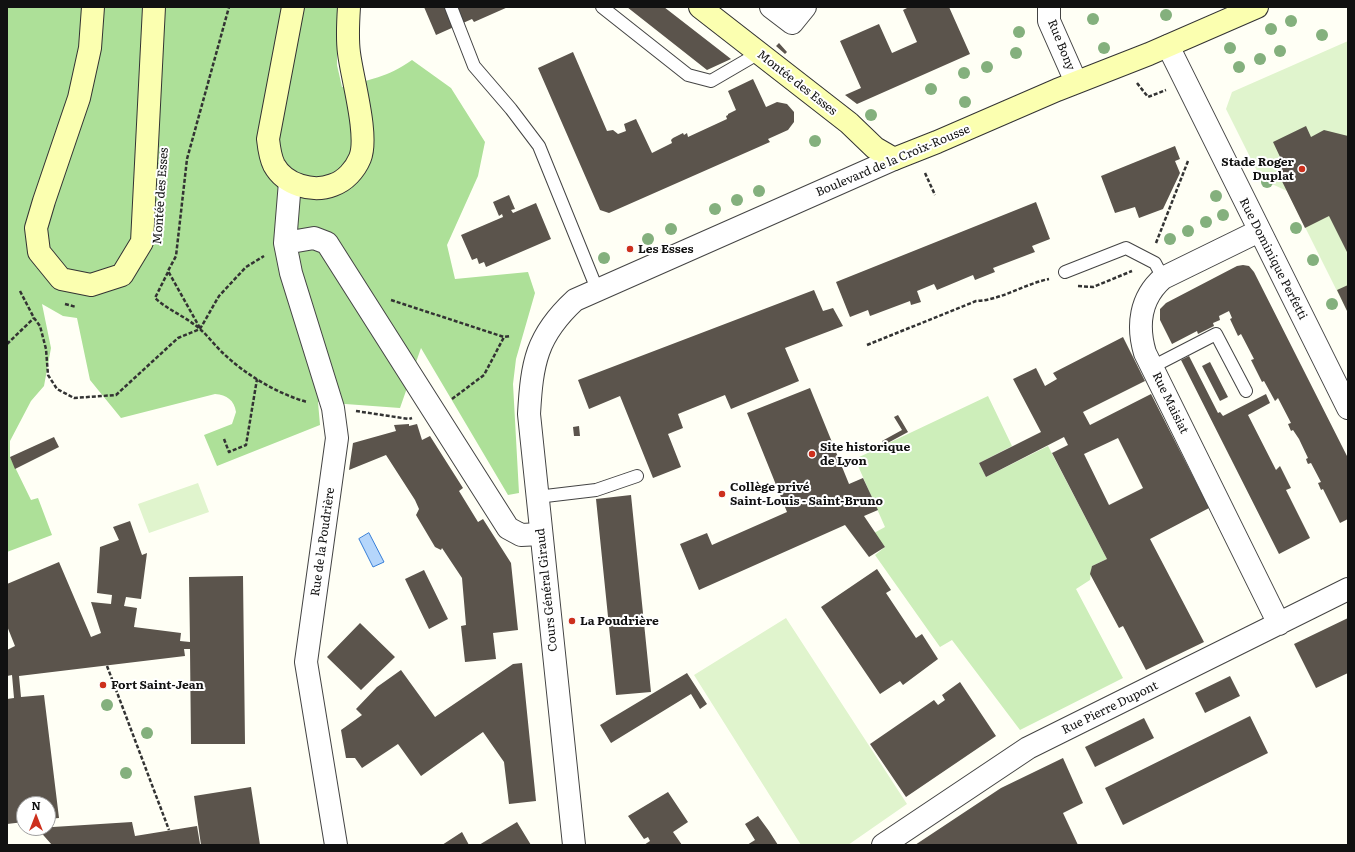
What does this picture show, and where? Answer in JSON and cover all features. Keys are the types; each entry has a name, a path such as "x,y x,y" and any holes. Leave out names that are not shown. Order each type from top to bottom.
{"main road":[{"name":"Montée des Esses","path":"93,7 90,48 79,98 36,228 39,252 61,279 91,285 122,275 142,242 154,7"},
{"path":"293,7 268,139 269,152 275,166 290,182 313,188 333,185 350,174 360,157 363,136 349,52 349,7"},
{"name":"Montée des Esses","path":"700,7 849,123 876,148 894,159"},
{"name":"Boulevard de la Croix-Rousse","path":"894,159 1076,82 1168,46 1257,7"}],"street":[{"path":"771,7 792,23 805,7"},
{"name":"Rue Bony","path":"1049,7 1050,21 1076,82"},
{"name":"Rue Dominique Perfetti","path":"1168,46 1348,408"},
{"name":"Boulevard de la Croix-Rousse","path":"544,336 558,316 575,300 894,159"},
{"name":"Rue de la Poudrière","path":"290,182 285,243 291,273 333,408 337,438 306,662 336,845"},
{"name":"Rue Maisiat","path":"1259,231 1163,278 1152,287 1145,302 1141,318 1141,337 1145,353 1279,624"},
{"path":"285,243 314,238 327,243 508,528 521,535 541,534"},
{"name":"Cours Général Giraud","path":"544,336 536,358 529,414 574,845"},
{"name":"Rue Pierre Dupont","path":"883,845 1028,748 1348,590"}],"lane":[{"path":"451,7 474,66 511,109 539,146 598,289"},
{"path":"602,7 688,75 711,81 759,53"},
{"path":"1065,272 1126,248 1154,263 1163,278"},
{"path":"1152,366 1216,334 1246,391"},
{"path":"537,497 596,490 637,476"}],"path":[{"path":"229,7 187,159 176,256 155,298 166,308 200,329 225,355 257,379 296,399 308,402"},
{"path":"1135,81 1148,97 1167,90"},
{"path":"1074,284 1080,287 1093,287 1133,270 1149,260 1188,161"},
{"path":"925,173 935,195"},
{"path":"20,290 34,318 40,326 46,349 48,375 57,389 74,398 116,395 178,338 200,329 218,296 246,267 285,243"},
{"path":"168,271 200,329"},
{"path":"867,345 976,301 988,301 1039,281 1051,278"},
{"path":"356,289 504,337 511,336"},
{"path":"62,303 69,307 77,307"},
{"path":"7,344 34,318"},
{"path":"449,401 484,375 504,337"},
{"path":"224,439 229,452 246,445 257,379"},
{"path":"351,410 409,419 418,417"},
{"path":"107,666 169,830"}],"green space":[{"path":"7,7 337,7 337,65 342,87 370,80 386,74 412,60 451,88 485,142 478,176 447,245 455,279 528,272 535,293 516,359 513,384 519,493 508,495 421,348 400,408 318,402 320,425 217,466 204,435 232,424 236,412 232,401 226,397 215,394 121,418 90,380 77,318 63,316 42,304 51,348 44,386 31,401 10,441 10,457 31,500 38,498 52,535 7,552"},
{"name":"Stade Roger Duplat","path":"1348,41 1348,313 1287,191 1261,179 1226,109 1232,92"},
{"path":"988,396 1012,446 979,463 986,477 1048,446 1107,559 1092,566 1090,580 1076,589 1123,678 1020,730 952,640 940,647 875,555 885,547 874,533 885,527 855,459"},
{"path":"198,483 209,512 149,533 138,504"},
{"path":"786,618 907,804 848,845 801,845 694,675"}],"water":[{"path":"369,533 384,562 373,567 359,539"}],"building":[{"path":"424,7 508,7 474,22 472,19 436,35"},
{"path":"627,7 664,7 731,59 707,70"},
{"path":"909,7 949,7 970,54 857,104 845,95 861,88 840,41 879,24 892,53 917,42 903,10"},
{"path":"779,43 787,52 785,54 776,46"},
{"path":"573,52 607,131 613,130 618,134 626,131 624,124 636,119 652,153 672,143 671,140 673,138 683,133 684,135 687,133 688,137 727,119 726,116 728,114 736,110 728,91 753,79 766,107 777,102 787,104 794,112 794,122 788,130 768,139 770,142 609,213 600,210 538,68"},
{"path":"1306,126 1311,137 1324,130 1348,136 1348,254 1329,216 1305,228 1273,163 1281,159 1273,142"},
{"path":"1175,146 1180,159 1175,161 1180,173 1163,209 1139,218 1135,207 1115,213 1101,176"},
{"path":"509,195 515,209 511,210 513,213 536,203 551,239 486,267 484,262 479,264 477,258 472,260 461,235 503,217 502,214 499,216 493,202"},
{"path":"1036,202 1050,239 1032,246 1035,252 993,268 995,272 975,280 973,275 937,290 934,284 917,291 921,302 911,305 910,301 870,316 868,310 850,317 836,282"},
{"path":"1237,266 1249,266 1254,272 1348,458 1348,519 1340,523 1323,489 1321,490 1318,483 1321,482 1311,463 1308,464 1307,462 1306,459 1308,458 1299,439 1293,430 1291,431 1288,424 1291,423 1278,398 1275,401 1264,381 1262,382 1251,360 1254,359 1241,334 1238,336 1230,319 1232,318 1229,311 1219,316 1220,320 1213,323 1214,326 1198,334 1197,331 1172,344 1160,320 1160,309 1166,303"},
{"path":"1348,285 1348,313 1337,290"},
{"path":"814,290 823,311 833,308 843,326 785,348 799,381 731,409 725,395 678,414 683,428 668,434 681,467 653,478 620,396 589,409 578,380"},
{"path":"1123,337 1145,381 1083,412 1090,425 1151,394 1209,508 1150,539 1204,642 1146,670 1123,626 1119,628 1090,574 1092,566 1107,559 1052,453 1068,445 1064,437 986,477 979,463 1041,432 1013,379 1036,368 1045,386 1057,379 1053,373","holes":["1118,438 1143,488 1109,505 1084,454"]},
{"path":"1189,356 1218,413 1220,412 1223,416 1266,394 1270,403 1248,415 1276,470 1280,466 1291,488 1286,490 1310,538 1279,554 1181,360"},
{"path":"1210,362 1228,397 1220,401 1202,366"},
{"path":"810,388 849,484 863,478 878,510 864,516 885,547 869,557 845,525 699,590 680,544 707,533 712,545 787,512 747,413"},
{"path":"898,415 908,432 884,445 882,441 902,430 894,417"},
{"path":"409,424 409,426 417,424 422,440 430,436 463,488 459,491 478,522 483,519 511,563 518,630 493,633 496,659 465,662 461,626 466,625 462,578 442,548 441,550 435,547 416,515 419,509 415,500 386,455 349,470 353,443 396,431 394,425"},
{"path":"579,426 580,436 574,436 573,427"},
{"path":"54,437 59,447 15,469 10,457"},
{"path":"631,495 651,692 616,695 596,499"},
{"path":"130,521 142,555 147,553 141,599 126,597 124,606 137,608 134,627 181,633 180,641 190,642 189,577 243,576 245,744 191,744 190,649 184,649 185,656 19,676 21,697 44,695 59,818 56,818 56,796 16,796 16,823 7,824 7,699 14,698 12,675 7,676 7,650 15,646 7,626 7,584 59,562 91,637 101,633 91,602 111,604 112,595 97,593 100,547 119,540 113,527"},
{"path":"877,569 891,590 886,593 916,638 922,634 938,659 903,685 900,681 880,694 821,607"},
{"path":"424,570 448,619 429,629 405,579"},
{"path":"1348,618 1348,673 1316,688 1294,644"},
{"path":"360,623 395,657 361,690 327,657"},
{"path":"522,663 536,801 509,804 504,762 483,732 421,776 398,744 362,768 355,758 346,758 341,730 362,715 356,709 377,687 401,670 435,717 513,664"},
{"path":"687,673 707,704 700,709 691,694 611,743 600,725"},
{"path":"1230,676 1240,696 1205,713 1195,693"},
{"path":"960,682 996,736 906,797 870,744 934,700 938,705 945,700 942,695"},
{"path":"1250,716 1268,753 1123,825 1105,788"},
{"path":"1144,718 1154,738 1095,767 1085,747"},
{"path":"1063,758 1083,803 1063,813 1078,845 915,845 1001,788"},
{"path":"251,787 260,845 201,845 194,796"},
{"path":"668,792 688,822 673,832 682,845 644,845 650,841 648,837 644,839 628,816"},
{"path":"758,816 778,845 747,845 755,840 745,824"},
{"path":"132,822 135,836 197,826 200,844 52,845 44,836 56,836 56,827"},
{"path":"517,822 531,845 479,845"},
{"path":"462,832 469,845 442,845"}],"place":[{"name":"Stade Roger Duplat","path":"1302,169"},
{"name":"Les Esses","path":"630,249"},
{"name":"Site historique de Lyon","path":"812,454"},
{"name":"Collège privé Saint-Louis - Saint-Bruno","path":"722,494"},
{"name":"La Poudrière","path":"572,621"},
{"name":"Fort Saint-Jean","path":"103,685"}]}
